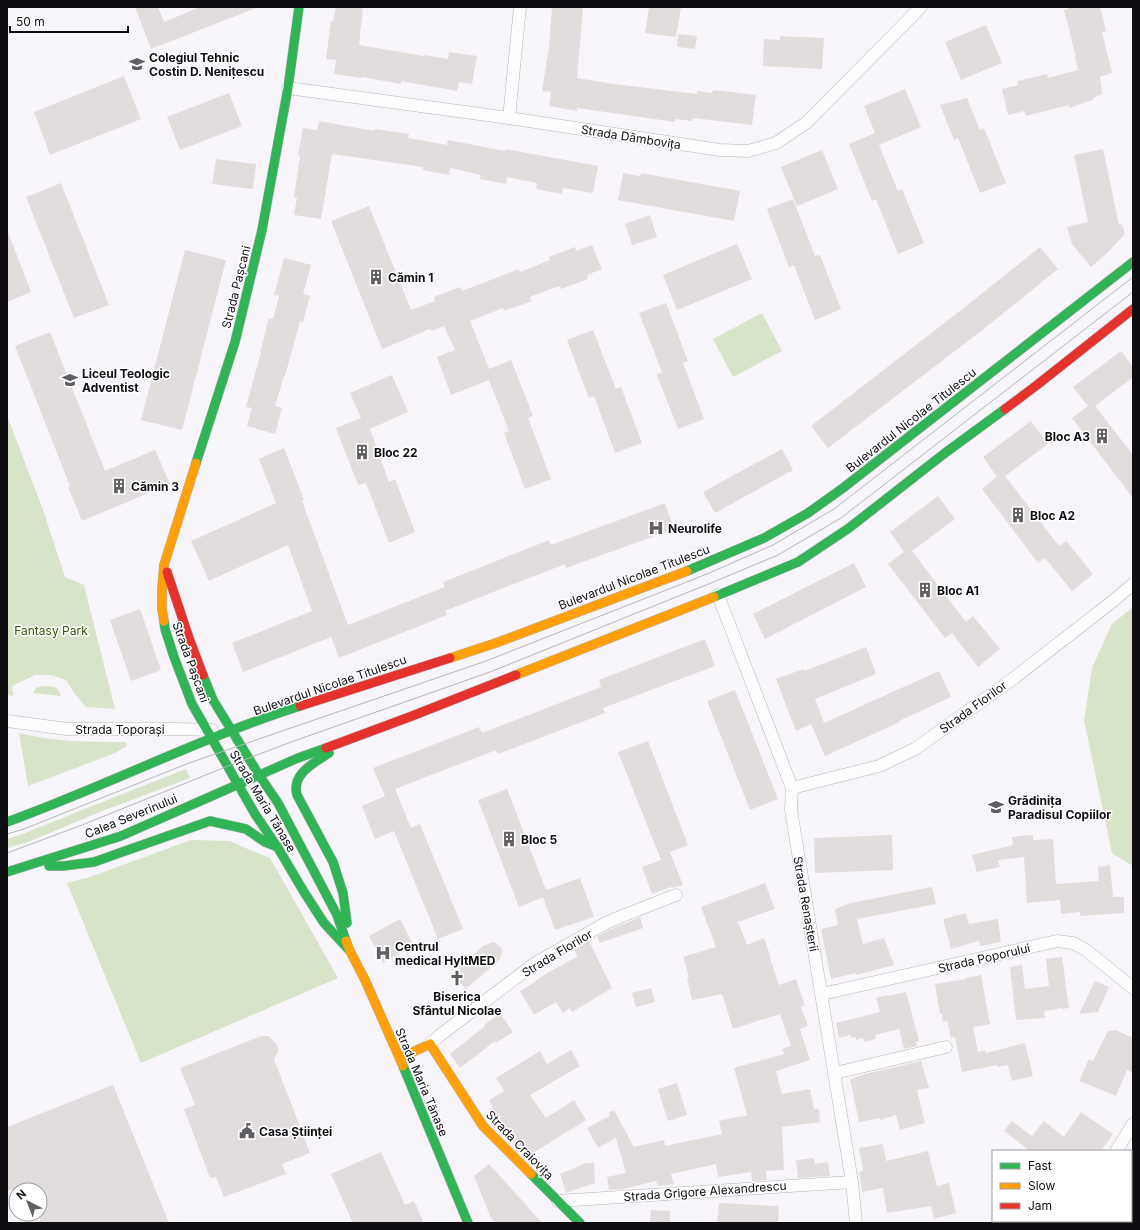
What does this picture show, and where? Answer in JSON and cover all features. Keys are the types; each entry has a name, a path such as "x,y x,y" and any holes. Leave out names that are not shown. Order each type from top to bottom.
{"main road":[{"name":"Strada Pașcani","path":"210,735 192,704 174,657 165,628 162,609 164,565 235,342 264,222 288,88 299,7"},
{"name":"Bulevardul Nicolae Titulescu","path":"233,731 279,713 527,632 704,564 764,538 808,513 843,488 1133,262"},
{"path":"238,784 298,758 412,716 798,562 848,528 945,453 1037,385 1133,309"},
{"name":"Strada Pașcani","path":"164,565 202,675 213,700 233,731"},
{"name":"Strada Maria Tănase","path":"233,731 282,810 334,908 350,951 400,1058 468,1223"},
{"name":"Strada Maria Tănase","path":"210,735 255,814 278,848 324,923 350,951"},
{"path":"7,822 90,790 210,735"},
{"path":"350,951 343,893 333,862 296,795 296,786 303,771 351,739"},
{"name":"Calea Severinului","path":"7,872 30,866 121,836 238,784"},
{"path":"30,866 63,866 94,862 210,821 246,829 265,842 278,848"},
{"path":"400,1058 430,1044"},
{"name":"Strada Craiovița","path":"430,1044 483,1126 580,1223"}],"street":[{"path":"509,118 520,7"},
{"name":"Strada Dâmbovița","path":"288,88 509,118 720,150 748,151 776,143 806,122 921,7"},
{"name":"Strada Florilor","path":"792,788 879,766 915,749 1014,678 1133,584"},
{"name":"Strada Renașterii","path":"718,595 792,788 791,810 852,1182 856,1223"},
{"name":"Strada Toporași","path":"7,721 67,729 176,729 210,735 233,731"},
{"name":"Strada Florilor","path":"430,1044 534,964 622,916 676,895"},
{"name":"Strada Poporului","path":"822,994 1058,941 1073,943 1086,950 1133,988"},
{"path":"834,1073 946,1047"},
{"path":"1117,1150 1133,1124"},
{"name":"Strada Grigore Alexandrescu","path":"558,1201 852,1182"}],"green space":[{"path":"762,313 782,351 733,377 713,339"},
{"name":"Fantasy Park","path":"7,416 42,507 65,577 84,585 115,709 86,707 74,693 66,680 51,675 35,675 12,686 13,696 7,695"},
{"path":"1133,607 1133,866 1112,853 1084,720 1092,668 1112,624"},
{"path":"46,686 56,688 61,696 33,693 37,687"},
{"path":"19,733 59,740 126,742 127,746 115,753 28,786"},
{"path":"186,769 190,778 100,812 28,842 7,848 7,839"},
{"path":"191,840 230,841 270,858 338,978 141,1063 67,883 90,877"}],"building":[{"path":"135,7 158,7 164,22 200,7 256,8 151,49"},
{"path":"336,7 363,7 359,45 448,59 449,52 477,56 472,84 459,82 457,91 401,81 401,84 334,74 336,60 326,59 331,21 333,21"},
{"path":"552,7 583,7 577,78 697,94 697,91 712,93 713,90 756,95 752,125 693,118 692,121 675,119 675,122 577,108 577,111 549,106 551,92 542,91 549,47"},
{"path":"649,7 681,7 676,37 645,33"},
{"path":"1068,7 1100,7 1106,31 1102,32 1112,73 1100,77 1102,94 1093,98 1093,100 1069,108 1069,105 1026,116 1024,111 1008,115 1002,89 1018,85 1017,81 1047,74 1048,78 1078,70 1064,10 1068,9"},
{"path":"986,25 1002,63 961,80 945,42"},
{"path":"678,34 697,36 695,49 677,47"},
{"path":"780,36 824,38 822,69 763,66 764,39 780,40"},
{"path":"124,76 141,119 50,155 34,112"},
{"path":"905,89 921,127 879,145 898,191 902,189 924,243 898,254 876,199 872,201 849,144 875,133 864,106"},
{"path":"229,93 242,126 180,150 167,117"},
{"path":"967,98 980,130 984,128 1006,183 980,193 958,138 954,140 940,105"},
{"path":"319,121 374,131 375,129 409,134 408,138 447,145 448,140 598,166 593,193 563,188 562,194 536,189 537,183 507,177 506,184 480,179 481,175 450,168 449,175 423,170 423,167 332,154 321,219 294,215 297,198 294,197 300,156 298,155 303,128 317,130"},
{"path":"1103,149 1119,225 1122,224 1125,234 1091,267 1072,244 1067,227 1088,222 1074,155"},
{"path":"822,150 838,189 797,206 781,167"},
{"path":"216,159 256,164 253,189 212,184"},
{"path":"623,173 640,176 641,173 740,191 734,221 618,200"},
{"path":"61,183 109,305 74,318 26,197"},
{"path":"793,199 815,256 820,255 841,309 815,320 794,265 789,267 767,209"},
{"path":"369,206 411,310 435,301 434,297 460,287 462,291 519,269 520,272 550,260 549,257 575,247 577,251 592,245 602,269 587,275 588,279 561,289 559,286 530,297 532,301 504,311 503,308 470,321 489,369 511,360 533,416 528,418 551,479 525,489 504,433 509,431 489,380 451,395 437,357 455,350 444,326 431,331 430,329 382,349 331,221"},
{"path":"650,215 657,237 632,245 625,224"},
{"path":"7,232 31,292 7,302"},
{"path":"737,244 752,279 677,310 663,275"},
{"path":"1040,247 1058,269 985,328 828,448 811,426"},
{"path":"185,250 226,260 182,430 141,420"},
{"path":"284,258 311,265 303,294 310,296 303,322 300,321 275,406 282,408 275,434 247,426 252,408 246,407 269,318 273,319 279,296 274,295"},
{"path":"666,303 688,361 683,363 704,419 678,429 657,375 662,372 639,313"},
{"path":"593,330 616,389 621,387 642,443 615,453 594,396 589,398 567,340"},
{"path":"50,332 105,471 155,450 170,484 82,521 68,487 70,486 15,346"},
{"name":"Bloc A3","path":"1121,351 1133,367 1133,377 1095,406 1133,455 1133,498 1072,418 1088,406 1073,387"},
{"name":"Bloc 22","path":"392,375 408,412 370,429 389,482 395,479 415,532 389,543 366,483 358,485 336,428 361,418 350,393"},
{"name":"Bloc A2","path":"1031,421 1048,444 1005,476 1059,546 1066,541 1093,574 1072,591 1045,558 1038,563 982,489 997,477 983,457"},
{"path":"284,448 348,625 445,587 443,582 549,540 551,545 665,503 674,529 566,568 565,564 445,611 447,615 339,658 331,637 243,672 232,643 312,611 288,545 209,581 191,541 276,503 259,459"},
{"path":"782,449 793,470 715,513 703,492"},
{"name":"Bloc A1","path":"938,496 955,519 912,551 966,622 973,616 1000,649 978,667 952,633 945,638 888,564 904,552 890,532"},
{"path":"854,563 866,587 765,639 753,614"},
{"path":"140,609 161,670 131,681 110,620"},
{"path":"705,639 715,666 603,708 605,713 498,754 496,750 395,789 411,828 420,824 463,929 438,939 394,831 375,839 362,806 385,796 373,768 479,727 482,733 601,687 599,680"},
{"path":"866,647 876,674 815,699 824,723 939,671 951,697 825,756 811,724 796,731 776,679 803,669 804,671"},
{"path":"735,690 778,799 750,810 707,701"},
{"path":"648,741 688,845 670,852 683,885 671,887 652,894 642,867 661,860 618,752"},
{"name":"Bloc 5","path":"507,789 546,890 580,878 594,917 555,930 543,897 519,907 478,800"},
{"path":"892,835 893,870 815,873 814,838"},
{"path":"1033,835 1033,840 1053,839 1056,884 1099,881 1098,867 1110,865 1113,897 1124,897 1124,913 1080,916 1080,912 1061,914 1060,900 1027,903 1024,857 998,860 1000,867 976,872 972,855 1013,845 1012,837"},
{"path":"765,883 775,909 738,922 747,945 764,938 779,985 796,979 805,1006 801,1007 808,1026 800,1029 810,1060 776,1071 782,1094 810,1089 814,1109 819,1109 820,1122 782,1127 784,1170 766,1171 767,1180 752,1181 751,1172 718,1177 716,1164 671,1174 674,1184 658,1186 656,1181 623,1189 609,1190 607,1177 626,1173 616,1138 598,1148 587,1128 610,1116 609,1112 614,1110 634,1147 664,1140 665,1146 722,1134 719,1121 747,1115 734,1068 784,1054 782,1049 791,1046 780,1014 733,1029 722,994 692,1000 687,978 689,977 683,957 716,947 701,907"},
{"path":"932,887 936,904 857,919 863,944 884,938 894,965 856,975 855,973 831,979 821,929 838,925 835,909 851,903"},
{"path":"966,913 969,924 998,919 1001,942 980,946 979,941 951,949 943,919"},
{"path":"640,917 643,928 600,943 597,937 609,930"},
{"path":"400,919 414,946 383,963 369,936"},
{"path":"589,941 612,988 572,1012 570,1008 563,1013 556,1002 534,1015 520,991 549,972 578,956 574,950"},
{"path":"493,942 502,949 499,960 466,989 452,974 483,946"},
{"path":"1062,957 1069,1008 1061,1009 1058,1007 1058,1009 1044,1011 1045,1018 1016,1020 1010,967 1022,965 1025,989 1049,986 1046,959"},
{"path":"981,975 990,1024 973,1027 978,1052 985,1050 986,1053 1025,1043 1033,1076 1012,1081 1008,1065 997,1067 997,1065 962,1072 955,1037 951,1038 947,1021 943,1022 942,1014 940,1014 935,984"},
{"path":"1095,981 1109,987 1098,1012 1079,1014"},
{"path":"651,988 655,1002 636,1007 632,993"},
{"path":"906,992 919,1041 916,1042 917,1046 904,1049 899,1029 875,1035 876,1039 864,1042 863,1038 856,1040 856,1037 851,1038 850,1035 839,1038 836,1023 880,1012 876,998"},
{"path":"500,1013 513,1032 496,1043 495,1041 460,1068 450,1054"},
{"path":"1116,1030 1133,1038 1133,1073 1127,1070 1116,1096 1079,1081 1089,1059 1093,1061 1108,1031"},
{"name":"Casa Științei","path":"261,1036 269,1036 277,1045 278,1051 274,1059 310,1153 282,1164 286,1174 224,1197 216,1177 210,1178 184,1109 195,1105 180,1068"},
{"path":"571,1050 580,1066 530,1095 546,1118 574,1100 586,1120 528,1156 509,1137 490,1110 493,1108 489,1100 504,1091 496,1078 540,1051 547,1064"},
{"path":"921,1061 929,1088 917,1090 925,1123 900,1130 896,1115 880,1120 880,1118 859,1122 850,1079"},
{"path":"677,1083 687,1115 668,1121 658,1089"},
{"path":"113,1085 169,1223 40,1223 48,1222 48,1182 8,1182 7,1190 7,1127"},
{"path":"1081,1112 1113,1134 1102,1150 1029,1150 1004,1131 1012,1121 1032,1136 1044,1121 1064,1137"},
{"path":"883,1144 886,1161 928,1151 937,1186 949,1183 956,1213 934,1219 931,1206 887,1213 883,1188 862,1192 859,1172 863,1171 859,1148"},
{"path":"381,1152 405,1205 414,1201 424,1223 353,1223 331,1174"},
{"path":"814,1158 815,1164 828,1162 830,1176 798,1178 796,1160"},
{"path":"586,1163 594,1163 595,1183 566,1193 560,1174"},
{"path":"489,1164 542,1223 495,1223 491,1218 474,1176"},
{"path":"719,1203 779,1206 778,1223 717,1223"},
{"path":"651,1210 670,1211 670,1223 650,1223"}],"tram line":[{"path":"7,834 24,829 189,763 486,661 707,574 773,545 834,509 1133,277"},
{"path":"7,853 82,825 291,742 490,672 778,555 841,518 1133,292"}],"traffic: fast":[{"path":"196,463 235,342 262,230 288,88 299,7"},
{"path":"687,571 764,538 808,513 843,488 1133,262"},
{"path":"714,597 798,562 849,528 945,453 1005,409"},
{"path":"164,621 174,657 192,704 255,814 278,848 304,892 324,923 350,951"},
{"path":"203,675 213,700 278,803 337,915 346,941"},
{"path":"7,822 189,747 300,706"},
{"path":"7,872 121,836 298,758 326,748"},
{"path":"329,753 305,770 297,781 296,788 297,795 333,862 343,893 347,923"},
{"path":"49,866 63,866 94,862 210,821 246,829 265,842 275,846"},
{"path":"403,1066 468,1223"},
{"path":"531,1174 580,1223"}],"traffic: slow":[{"path":"164,621 162,609 164,565 196,463"},
{"path":"450,658 496,643 687,571"},
{"path":"516,675 714,597"},
{"path":"346,941 403,1066"},
{"path":"400,1058 430,1044 483,1126 531,1174"}],"traffic: jam":[{"path":"1005,409 1133,309"},
{"path":"167,572 203,675"},
{"path":"300,706 450,658"},
{"path":"326,748 516,675"}],"place":[{"name":"Colegiul Tehnic Costin D. Nenițescu","path":"137,64"},
{"name":"Cămin 1","path":"376,277"},
{"name":"Liceul Teologic Adventist","path":"70,380"},
{"name":"Bloc A3","path":"1102,436"},
{"name":"Bloc 22","path":"362,452"},
{"name":"Cămin 3","path":"119,486"},
{"name":"Bloc A2","path":"1018,515"},
{"name":"Neurolife","path":"656,528"},
{"name":"Bloc A1","path":"925,590"},
{"name":"Grădinița Paradisul Copiilor","path":"996,807"},
{"name":"Bloc 5","path":"509,839"},
{"name":"Centrul medical HyltMED","path":"383,953"},
{"name":"Biserica Sfântul Nicolae","path":"457,978"},
{"name":"Casa Științei","path":"247,1131"}]}
